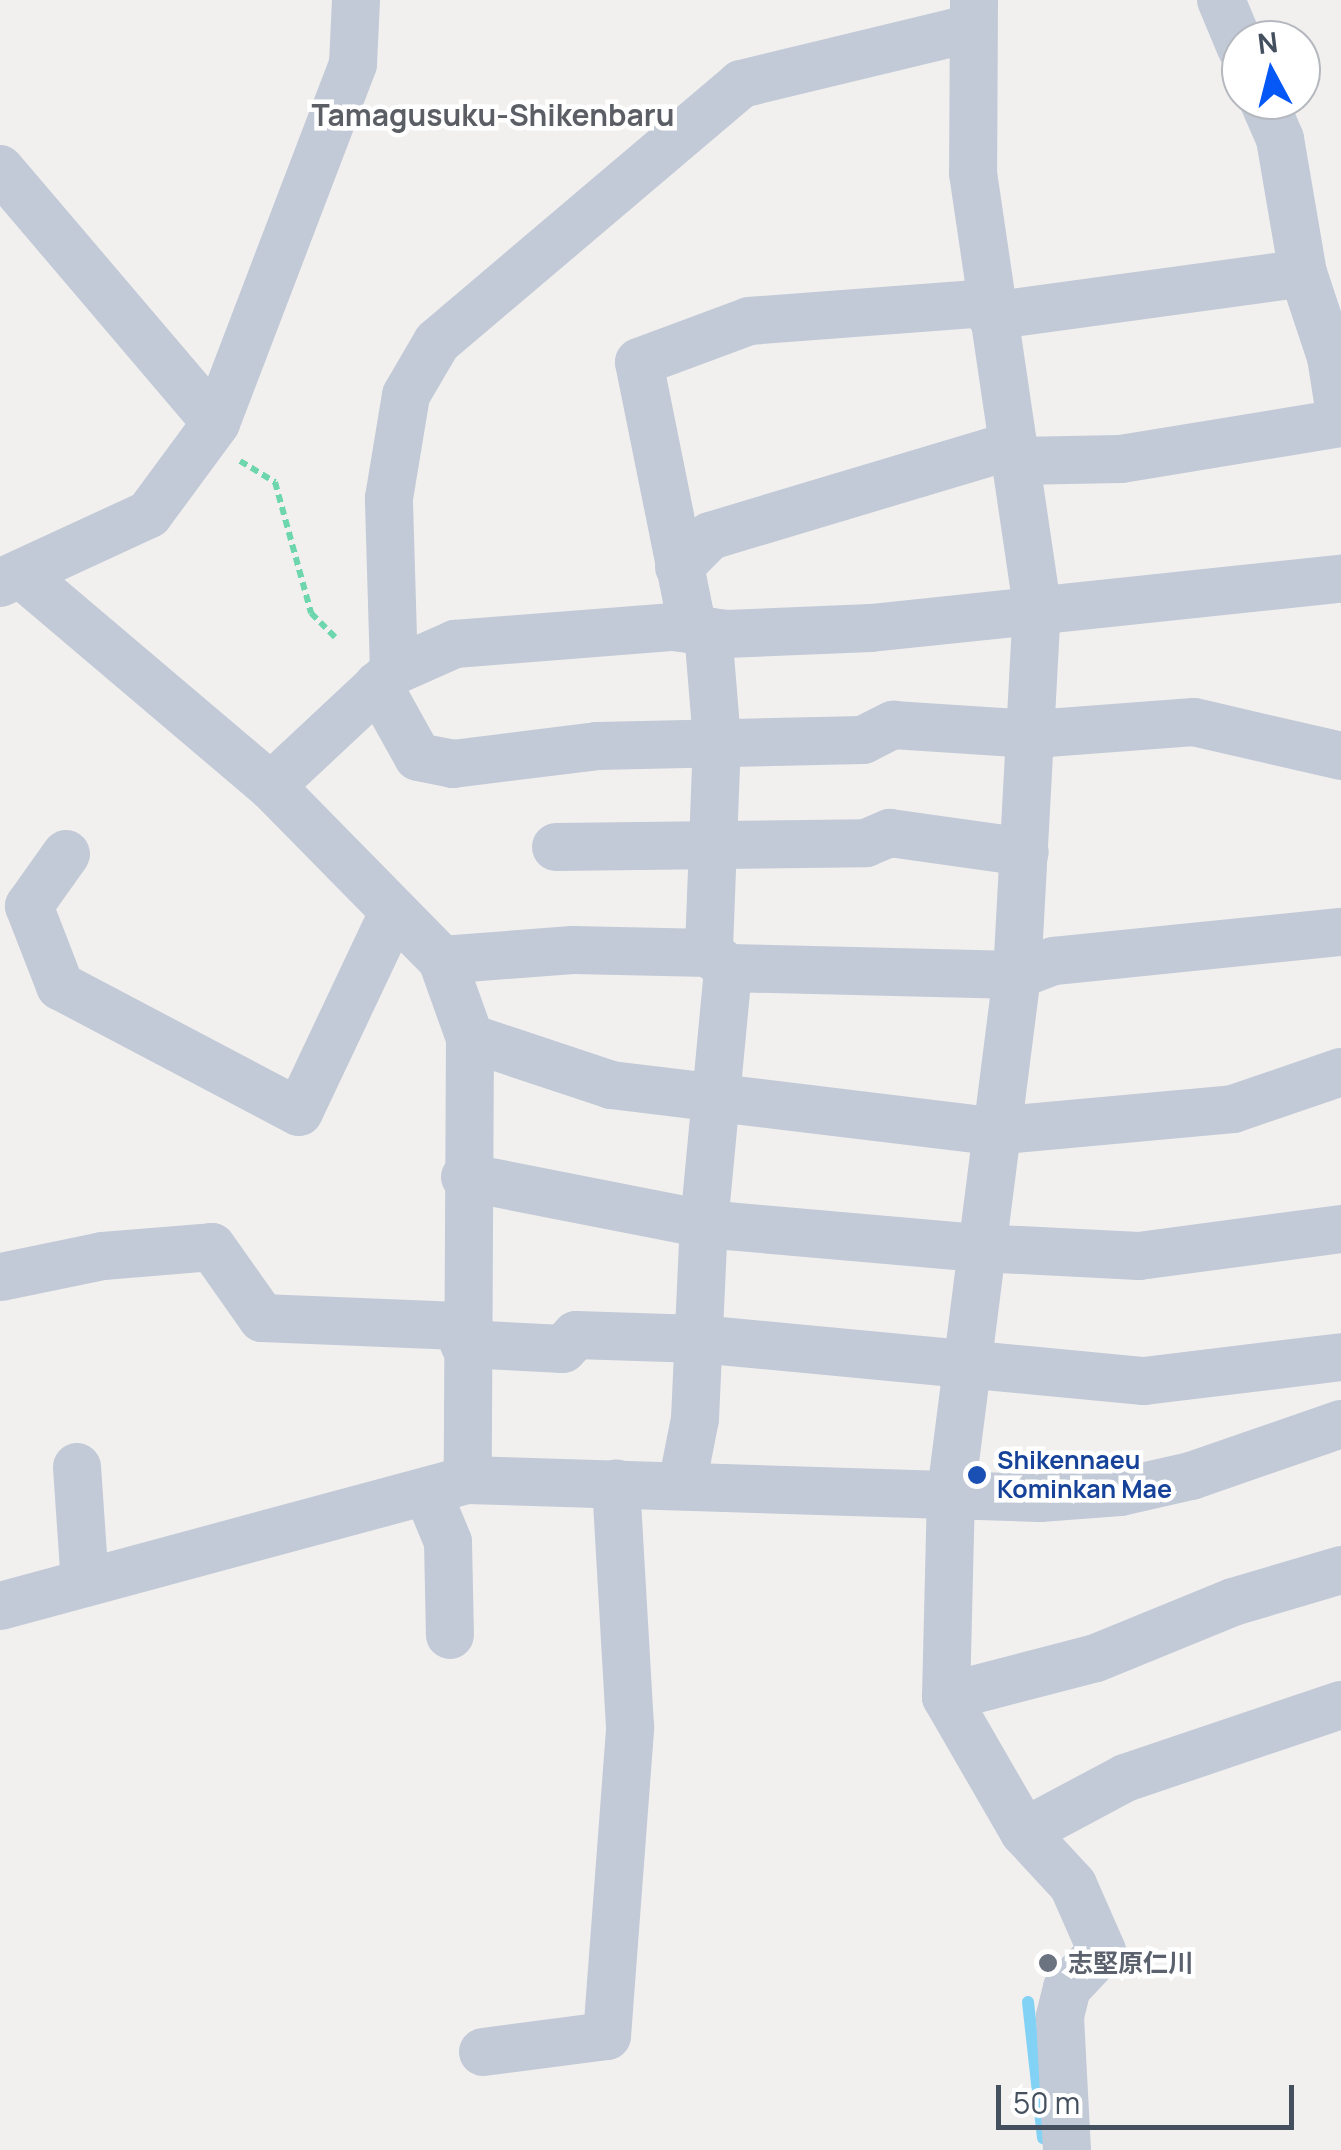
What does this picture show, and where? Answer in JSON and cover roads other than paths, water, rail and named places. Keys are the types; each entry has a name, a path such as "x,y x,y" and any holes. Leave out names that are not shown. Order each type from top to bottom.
{"street":[{"path":"356,0 353,64 216,423 149,514 11,579 271,786 442,960 470,1038 464,1177 464,1335 447,1486 450,1635"},
{"path":"1067,2150 1060,2017 1067,1988 1102,1951 1073,1885 1024,1832 946,1697 951,1492 993,1131 1016,975 1034,734 1036,606 973,173 973,14 742,84 438,342 406,395 389,498 386,678 418,757 453,764 717,740 863,740 893,726 1034,734 1194,722 1341,756"},
{"path":"679,567 710,536 1015,453 1121,459 1341,422 1336,356 1303,273 1280,140 1272,120"},
{"path":"0,169 216,423"},
{"path":"682,1485 695,1419 714,1100 717,740 701,631 679,567 638,362 749,322 990,309 1303,273"},
{"path":"271,786 386,678 456,644 701,631 871,628 1036,606 1341,578"},
{"path":"556,847 717,848 866,843 890,833 1026,852"},
{"path":"66,854 28,906 60,986 299,1112 394,911"},
{"path":"442,960 573,950 1016,975 1054,961 1341,932"},
{"path":"470,1038 611,1085 993,1131 1233,1108 1341,1072"},
{"path":"464,1177 704,1224 980,1248 1139,1256 1341,1229"},
{"path":"0,1277 103,1256 212,1247 262,1318 464,1335 563,1349 576,1335 699,1339 1144,1381 1341,1357"},
{"path":"0,1606 447,1486 616,1483 1040,1498 1120,1492 1341,1424"},
{"path":"76,1467 85,1583"},
{"path":"483,2052 607,2036 630,1727 616,1483"},
{"path":"946,1697 1096,1658 1233,1602 1341,1570"},
{"path":"1024,1832 1125,1778 1341,1705"}],"waterway":[{"path":"1028,2002 1043,2138"}],"place":[{"name":"Shikennaeu Kominkan Mae","path":"977,1475"},
{"name":"志堅原仁川","path":"1048,1963"}],"district":[{"name":"Tamagusuku-Shikenbaru","path":"493,115"}]}
